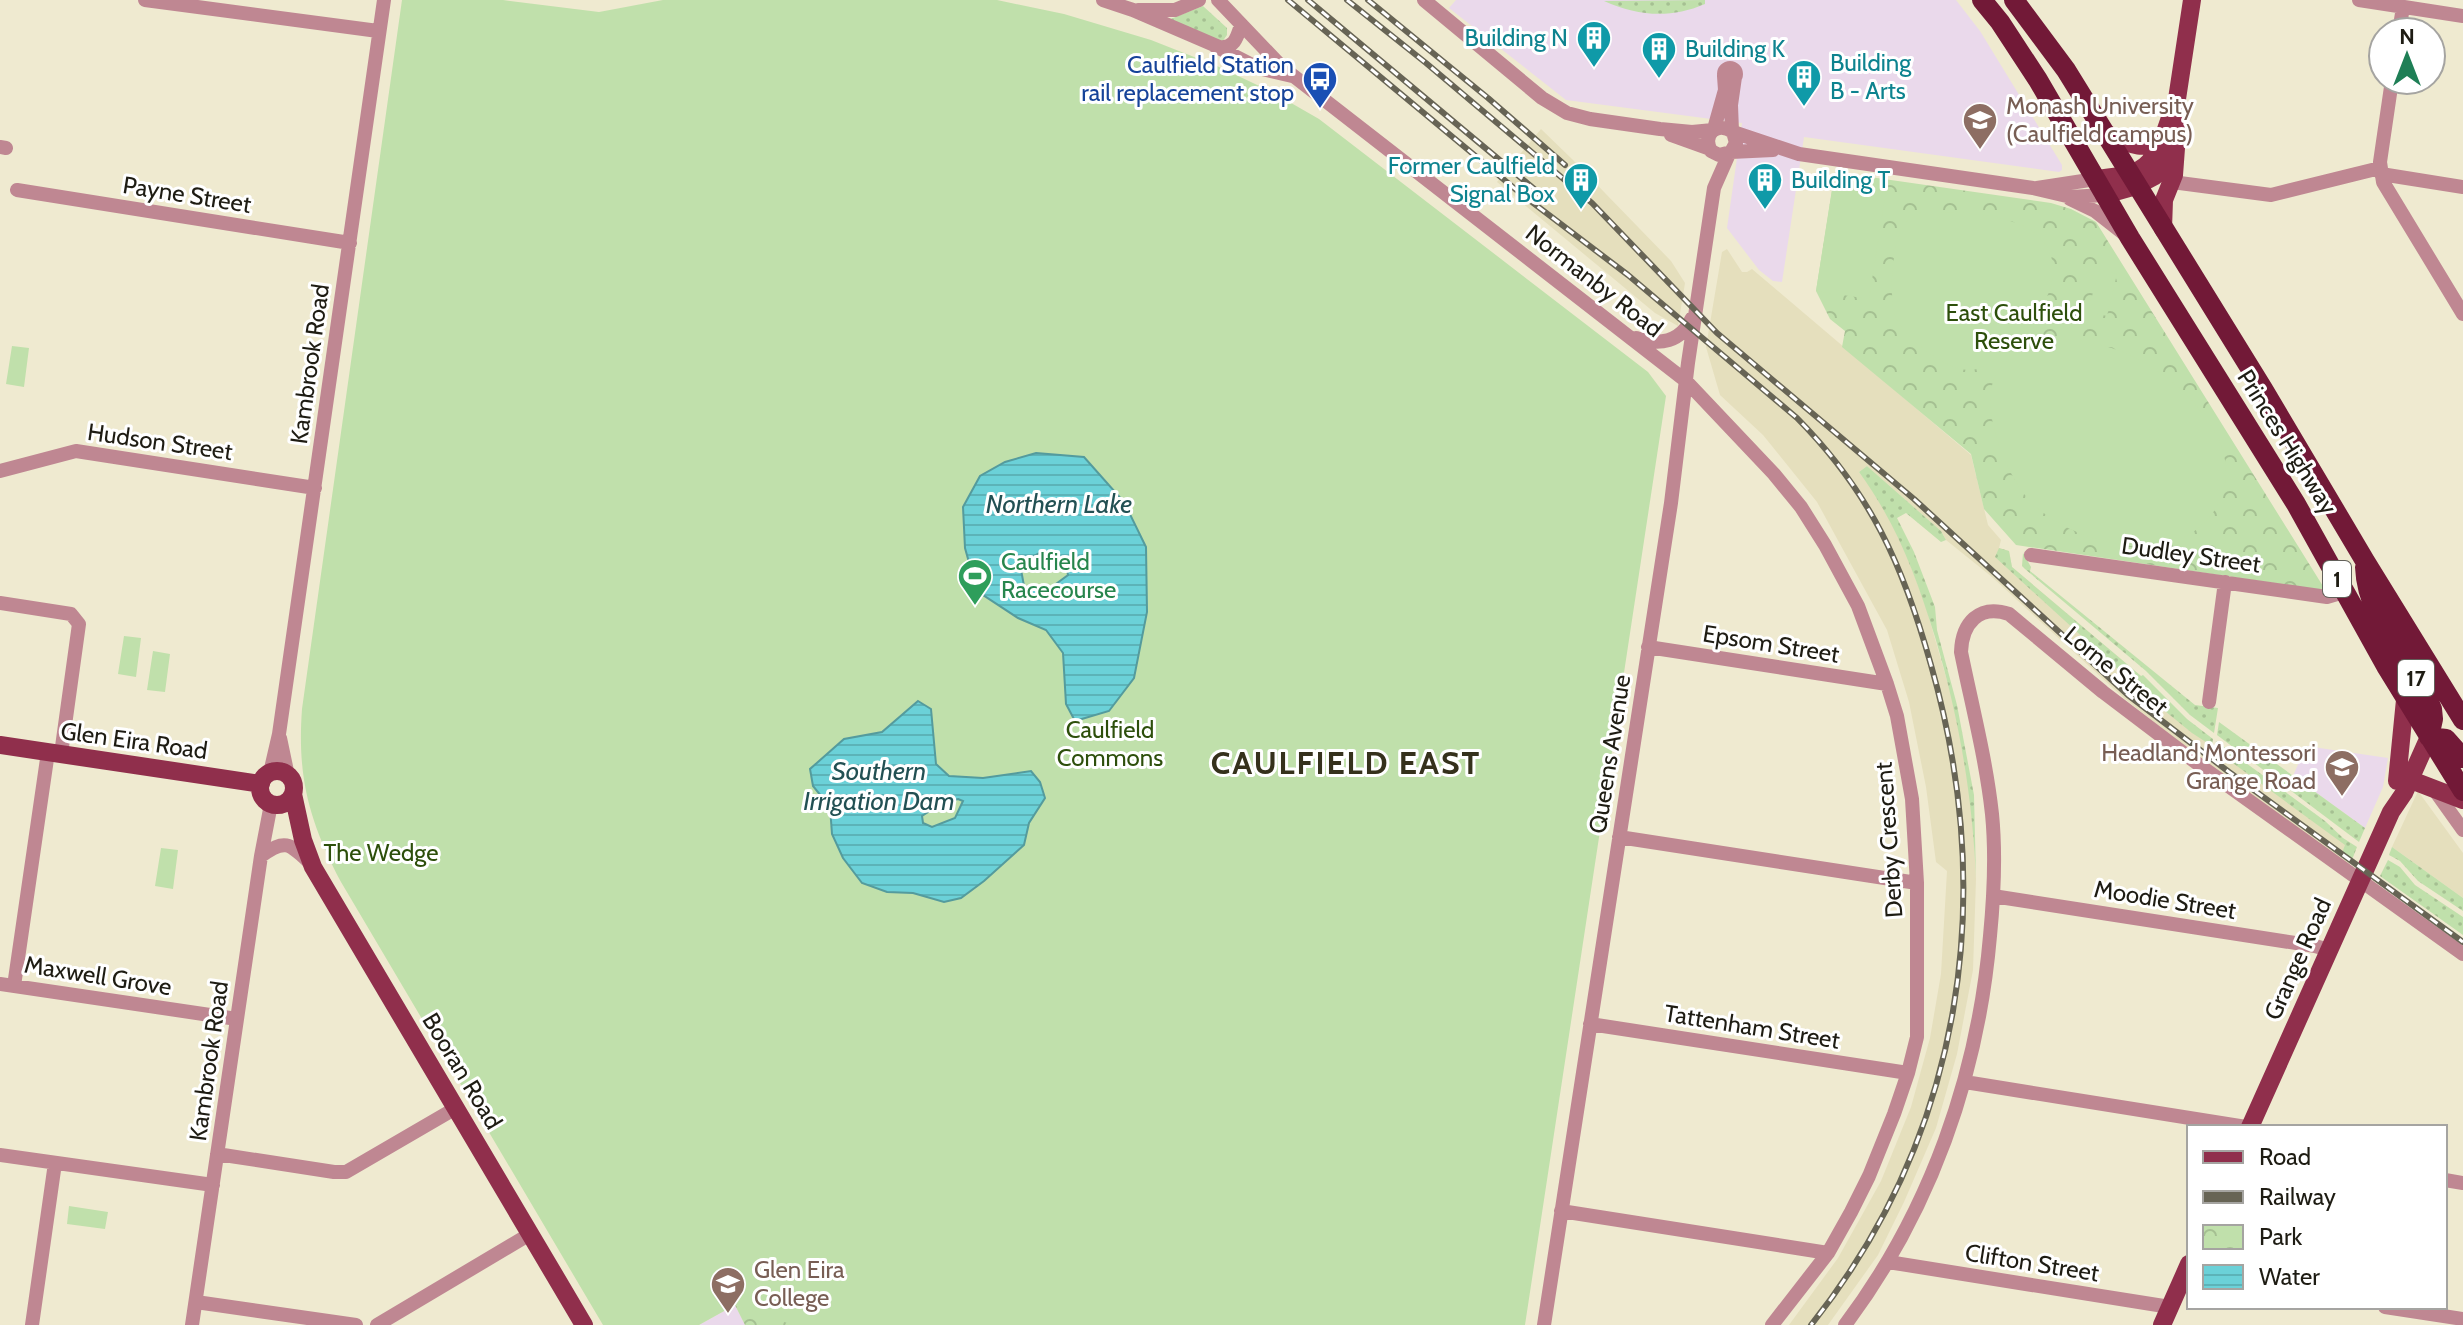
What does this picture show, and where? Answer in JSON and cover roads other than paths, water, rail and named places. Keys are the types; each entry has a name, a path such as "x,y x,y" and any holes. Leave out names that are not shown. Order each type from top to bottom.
{"highway":[{"name":"1","path":"1982,0 2019,50 2100,187"},
{"name":"1","path":"2014,0 2059,60 2132,180"},
{"name":"Princes Highway","path":"2132,180 2263,389 2463,720"},
{"name":"Princes Highway","path":"2100,187 2296,504 2344,592 2375,629 2405,700 2463,791"},
{"name":"17","path":"2365,561 2375,629 2431,704 2433,719 2429,737"},
{"path":"2429,737 2446,739 2463,758"}],"main road":[{"path":"2163,229 2164,200 2175,171 2170,138 2192,0"},
{"path":"2105,133 2139,147 2170,138"},
{"path":"2100,187 2132,180 2170,138"},
{"name":"17","path":"2404,781 2405,700"},
{"name":"Grange Road","path":"2249,1125 2404,781 2429,737"},
{"name":"Glen Eira Road","path":"0,745 278,782"},
{"path":"2404,781 2431,786 2463,800"},
{"name":"Booran Road","path":"303,840 273,804 263,798 278,782 303,840 313,867 584,1325"},
{"path":"2162,1325 2187,1272"}],"street":[{"path":"145,0 378,31"},
{"name":"Kambrook Road","path":"278,782 279,734 384,0"},
{"path":"1103,0 1133,10 1258,68 1293,76"},
{"path":"1133,10 1173,11 1199,0"},
{"name":"Normanby Road","path":"1218,0 1293,76 1686,381"},
{"path":"1424,0 1441,5 1555,107 1578,117 1692,132 1725,127 1785,150 1836,161 2033,188 2066,197 2092,210 2130,238"},
{"path":"2359,0 2463,16"},
{"path":"2402,16 2403,7"},
{"path":"1215,46 1225,48 1232,45 1241,25"},
{"path":"1710,150 1707,139 1714,129 1730,77 1732,132 1736,143 1730,153"},
{"path":"2390,96 2380,171 2390,197 2463,314"},
{"path":"1660,129 1719,155 1750,150 1785,150"},
{"name":"Queens Avenue","path":"1544,1325 1678,454 1714,188 1710,150"},
{"name":"Queens Avenue","path":"1714,188 1730,153"},
{"path":"2172,182 2271,195 2380,171 2463,187"},
{"path":"2033,188 2100,187"},
{"path":"2066,197 2100,187"},
{"name":"Payne Street","path":"17,190 350,243"},
{"path":"1628,335 1654,343 1669,341 1687,328 1697,306"},
{"name":"Derby Crescent","path":"1686,381 1801,507 1858,606 1897,716 1914,825 1918,1023 1908,1073 1869,1176 1828,1253 1772,1325"},
{"name":"Hudson Street","path":"0,471 76,451 315,488"},
{"name":"Dudley Street","path":"2031,555 2327,597 2344,592"},
{"path":"2209,702 2225,582"},
{"path":"0,603 71,614 79,624 7,985"},
{"name":"Lorne Street","path":"1993,896 1992,816 1984,760 1961,652 1961,637 1969,623 1991,610 2009,614 2025,625 2103,692 2190,758 2463,954"},
{"name":"Epsom Street","path":"1648,647 1887,684"},
{"path":"2431,786 2463,830"},
{"name":"Kambrook Road","path":"192,1325 261,856 273,804"},
{"path":"1619,837 1917,883"},
{"path":"261,856 278,845 289,845 313,867"},
{"path":"1845,1325 1888,1262 1910,1223 1933,1173 1965,1082 1983,998 1993,896"},
{"name":"Moodie Street","path":"1993,896 2329,950"},
{"name":"Maxwell Grove","path":"7,985 237,1019"},
{"name":"Tattenham Street","path":"1590,1024 1908,1073"},
{"path":"1965,1082 2235,1125"},
{"path":"217,1154 346,1172 456,1108"},
{"path":"0,1155 213,1185"},
{"path":"32,1325 55,1163"},
{"path":"1561,1211 1828,1253"},
{"path":"377,1325 530,1234"},
{"name":"Clifton Street","path":"1888,1262 2170,1307"},
{"path":"196,1302 356,1325"},
{"path":"2398,1309 2463,1319"}],"water":[{"name":"Northern Lake","path":"1036,453 1084,457 1124,502 1146,547 1147,612 1134,678 1109,711 1075,721 1066,704 1063,653 1046,630 1018,618 977,591 965,548 963,507 980,476 1005,462","holes":["1041,552 1065,559 1068,575 1045,592 1024,586 1020,564"]},
{"name":"Southern Irrigation Dam","path":"918,701 931,709 936,764 949,776 983,778 1031,771 1040,782 1045,798 1029,823 1024,845 961,898 944,902 913,893 887,892 862,883 843,858 832,834 830,807 813,786 810,769 844,739 882,732","holes":["958,799 963,801 955,818 932,827 923,823 922,816 939,805"]}],"railway":[{"path":"1288,0 1520,193 1628,275 1797,418 1823,446 1865,503 1909,595 1931,665 1951,752 1962,839 1962,925 1953,1010 1934,1093 1904,1174 1863,1251 1811,1325"},
{"path":"1308,0 1544,197"},
{"path":"1347,0 1592,203 1717,333 1914,499 2128,695 2463,942"},
{"path":"1368,0 1565,165"}],"place":[{"name":"Building N","path":"1594,69"},
{"name":"Building K","path":"1659,80"},
{"name":"Building B - Arts","path":"1804,108"},
{"name":"Caulfield Station rail replacement stop","path":"1320,110"},
{"name":"Monash University (Caulfield campus)","path":"1980,151"},
{"name":"Former Caulfield Signal Box","path":"1581,211"},
{"name":"Building T","path":"1765,211"},
{"name":"Caulfield Racecourse","path":"975,607"},
{"name":"Headland Montessori Grange Road","path":"2342,798"},
{"name":"Glen Eira College","path":"728,1315"}],"district":[{"name":"CAULFIELD EAST","path":"1346,763"}],"park label":[{"name":"East Caulfield Reserve","path":"2014,327"},
{"name":"Caulfield Commons","path":"1110,744"},
{"name":"The Wedge","path":"381,853"}]}
